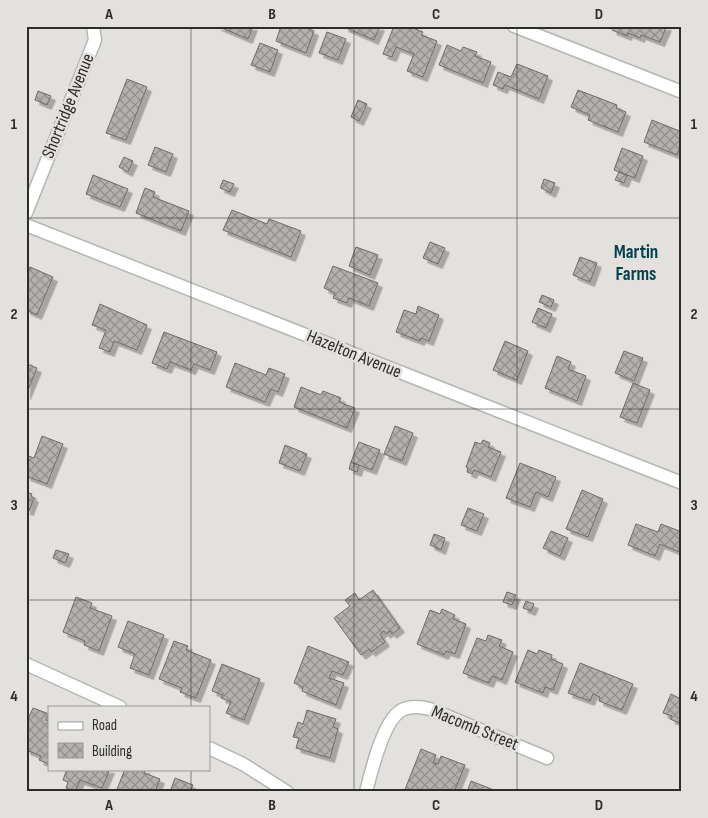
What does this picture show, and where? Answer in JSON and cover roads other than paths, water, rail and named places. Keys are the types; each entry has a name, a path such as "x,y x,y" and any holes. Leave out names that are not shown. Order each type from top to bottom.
{"street":[{"name":"Shortridge Avenue","path":"26,213 95,40 93,26"},
{"path":"514,26 682,92"},
{"name":"Hazelton Avenue","path":"26,225 682,483"},
{"path":"26,664 118,706"},
{"name":"Macomb Street","path":"366,792 385,731 392,719 402,709 410,707 430,709 547,758"},
{"path":"210,748 249,768 287,792"}],"district":[{"name":"Martin Farms","path":"636,263"}]}
